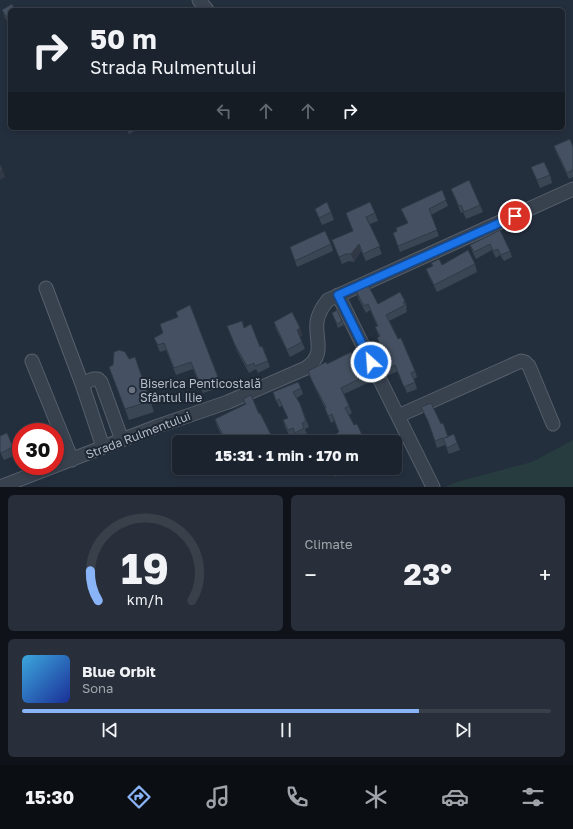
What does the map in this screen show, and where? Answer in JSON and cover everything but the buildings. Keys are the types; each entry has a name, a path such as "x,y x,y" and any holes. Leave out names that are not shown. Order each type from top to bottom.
{"street":[{"path":"199,0 205,8"},
{"name":"Strada Rulmentului","path":"4,486 103,447 228,402 306,368 317,355 319,341 317,320 320,312 328,300 573,190"},
{"path":"46,288 82,384 103,447"},
{"path":"338,295 434,487"},
{"path":"32,360 72,460"},
{"path":"398,416 521,361 525,362 529,366 553,424"},
{"path":"82,384 98,379 101,382 122,440"}],"green space":[{"path":"573,440 573,487 445,487 460,481 532,462"}],"place":[{"name":"Biserica Penticostală Sfântul Ilie","path":"132,390"}],"route":[{"path":"371,362 338,295 515,216"}]}
